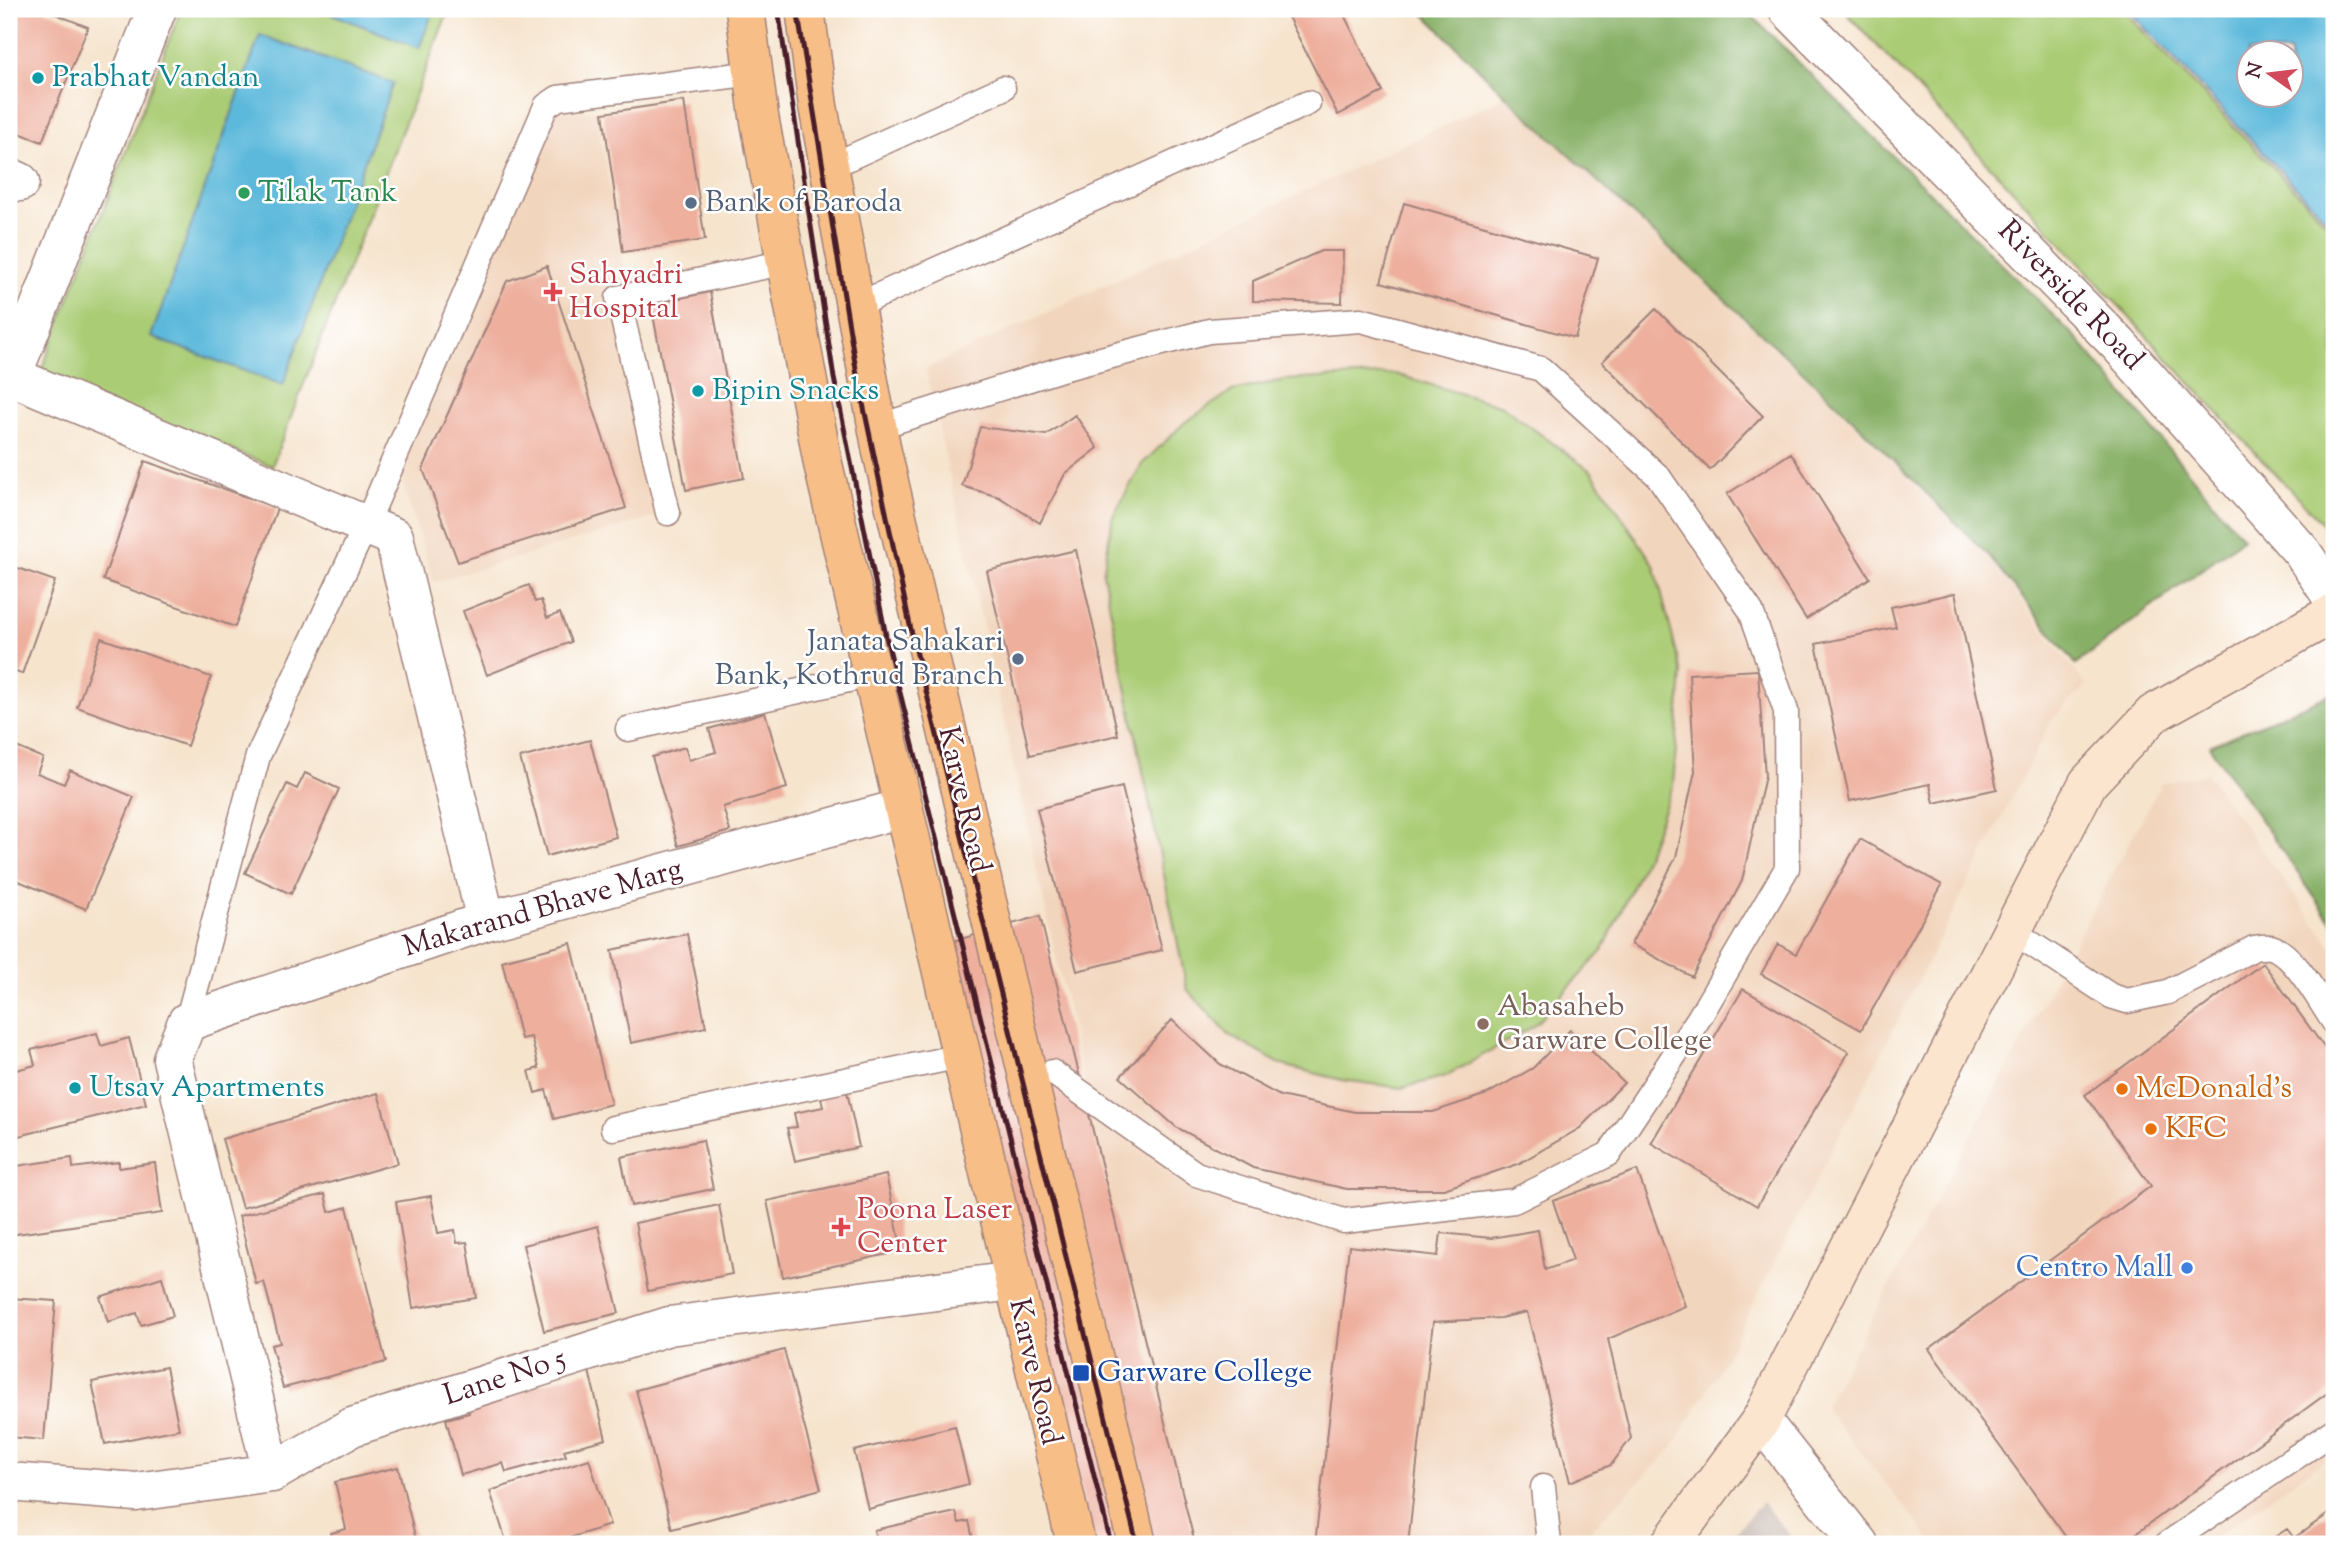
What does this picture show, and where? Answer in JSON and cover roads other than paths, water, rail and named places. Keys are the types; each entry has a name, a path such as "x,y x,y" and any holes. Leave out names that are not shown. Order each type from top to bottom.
{"main road":[{"name":"Karve Road","path":"745,9 786,262 823,464 1076,1544"},
{"name":"Karve Road","path":"805,9 818,106 877,427 1068,1254 1138,1544"},
{"path":"1670,1544 1761,1420 2088,783 2153,714 2334,613"}],"street":[{"path":"157,9 10,376 394,537 486,921"},
{"name":"Riverside Road","path":"1788,9 2119,345 2302,552 2334,600"},
{"name":"Makarand Bhave Marg","path":"187,1022 486,921 903,808"},
{"path":"187,1022 172,1059 272,1473"},
{"name":"Lane No 5","path":"9,1482 136,1492 272,1473 352,1427 669,1326 1013,1281"},
{"path":"1761,1420 1859,1544"}],"lane":[{"path":"187,1022 258,757 366,525 546,106 558,99 754,73"},
{"path":"829,167 1003,88"},
{"path":"855,306 1308,103"},
{"path":"668,513 618,298 786,262"},
{"path":"877,427 1058,370 1209,331 1362,320 1541,369 1658,477 1751,611 1786,711 1787,868 1699,1018 1609,1154 1514,1201 1344,1221 1196,1174 1052,1072"},
{"path":"628,729 872,675"},
{"path":"2012,931 2111,996 2127,1001 2168,992 2254,948 2268,946 2281,952 2293,964 2334,1022"},
{"path":"613,1128 961,1056"},
{"path":"2167,1544 2334,1431"},
{"path":"1543,1487 1549,1544"}],"water":[{"path":"319,9 434,9 419,48"},
{"path":"2127,9 2334,9 2334,228 2333,226"},
{"path":"260,35 393,83 283,385 151,337"}],"railway":[{"path":"778,9 834,378 886,636 1111,1544"},
{"path":"797,9 857,375 911,630 1137,1544"}],"place":[{"name":"Prabhat Vandan","path":"38,78"},
{"name":"Tilak Tank","path":"244,193"},
{"name":"Bank of Baroda","path":"691,203"},
{"name":"Sahyadri Hospital","path":"553,292"},
{"name":"Bipin Snacks","path":"698,391"},
{"name":"Janata Sahakari Bank, Kothrud Branch","path":"1018,659"},
{"name":"Abasaheb Garware College","path":"1483,1024"},
{"name":"Utsav Apartments","path":"75,1088"},
{"name":"McDonald's","path":"2122,1089"},
{"name":"KFC","path":"2151,1129"},
{"name":"Poona Laser Center","path":"841,1227"},
{"name":"Centro Mall","path":"2187,1268"},
{"name":"Garware College","path":"1081,1373"}]}
